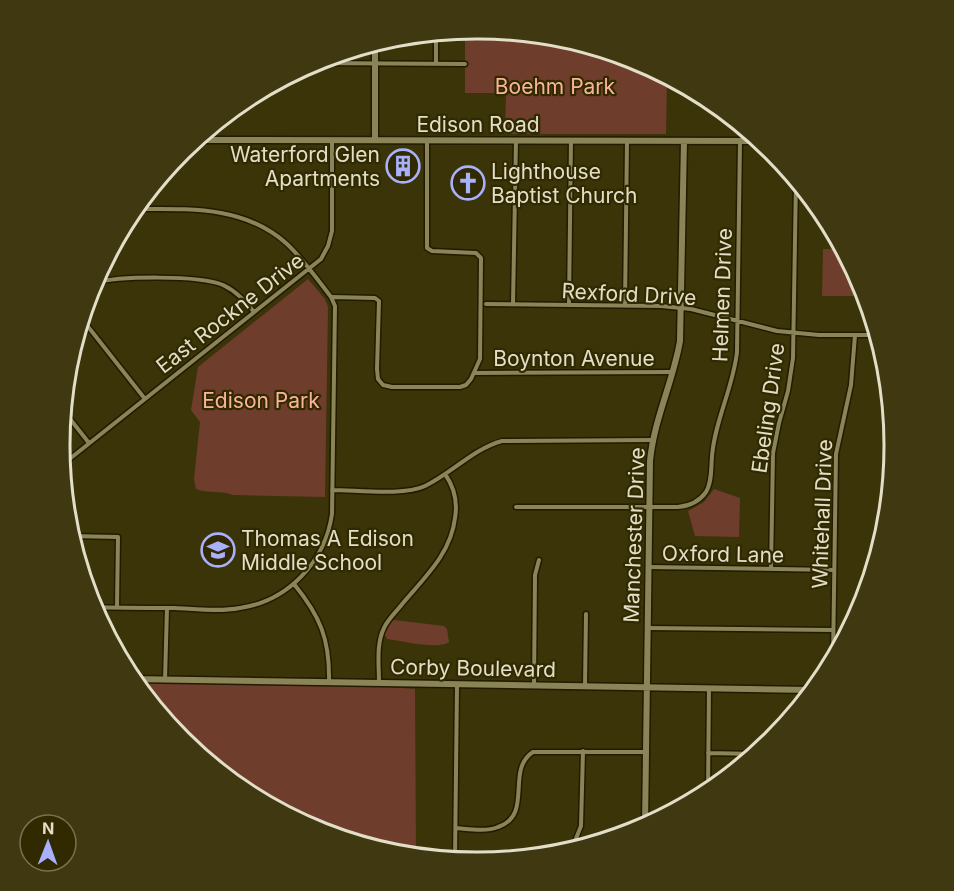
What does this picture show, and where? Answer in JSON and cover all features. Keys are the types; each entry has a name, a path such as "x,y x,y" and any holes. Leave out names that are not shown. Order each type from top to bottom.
{"street":[{"path":"436,41 436,64"},
{"path":"375,52 375,140"},
{"path":"340,63 465,64"},
{"name":"Edison Road","path":"209,140 746,141"},
{"name":"East Rockne Drive","path":"70,458 309,269 325,253 331,238 332,140"},
{"path":"331,297 378,299 378,379 380,383 388,387 460,387 466,385 475,373 480,359 481,258 476,253 432,251 427,248 427,140"},
{"path":"513,304 516,140"},
{"path":"569,304 571,141"},
{"path":"625,305 627,141"},
{"name":"Manchester Drive","path":"645,815 650,461 653,440 680,340 684,141"},
{"name":"Helmen Drive","path":"516,507 689,505 702,497 707,489 716,435 734,372 738,321 740,141"},
{"name":"Ebeling Drive","path":"771,570 772,465 792,370 796,194"},
{"path":"104,607 240,608 267,601 294,584 313,563 324,543 330,523 335,306 331,297 309,269 278,237 260,226 237,216 199,209 147,209"},
{"path":"105,281 202,279 228,288 243,299 254,312"},
{"name":"Rexford Drive","path":"486,304 625,305 682,308 794,333 868,335"},
{"path":"88,327 145,399"},
{"name":"Whitehall Drive","path":"833,642 836,454 851,385 855,335"},
{"name":"Boynton Avenue","path":"475,373 673,372"},
{"path":"71,420 89,443"},
{"path":"332,490 414,490 424,487 482,449 502,441 653,440"},
{"path":"379,683 379,642 384,627 435,565 446,549 451,534 456,500 445,474"},
{"path":"81,536 118,537 117,607"},
{"path":"534,686 535,575 539,560"},
{"name":"Oxford Lane","path":"648,567 834,570"},
{"path":"294,584 314,610 322,628 329,653 329,682"},
{"path":"165,680 166,608"},
{"path":"585,687 586,614"},
{"path":"648,628 833,630"},
{"name":"Corby Boulevard","path":"145,679 801,690"},
{"path":"455,851 457,685"},
{"path":"708,779 709,688"},
{"path":"576,839 582,819 583,751"},
{"path":"456,828 493,829 510,820 519,802 521,766 528,755 533,752 647,752"},
{"path":"708,753 742,754"}],"green space":[{"name":"Boehm Park","path":"465,39 530,42 556,47 608,61 667,86 666,134 505,134 506,93 465,93"},
{"path":"823,249 833,249 855,296 822,296"},
{"name":"Edison Park","path":"308,279 325,299 328,307 325,497 233,495 196,489 194,479 200,422 191,410 198,367"},
{"path":"714,489 740,498 739,537 695,536 688,511 704,502"},
{"path":"394,620 444,626 447,629 449,642 429,645 387,639 384,633"},
{"path":"147,682 360,685 415,689 416,847 346,830 321,821 274,798 209,751 171,714"}],"place":[{"name":"Waterford Glen Apartments","path":"403,166"},
{"name":"Lighthouse Baptist Church","path":"468,183"},
{"name":"Thomas A Edison Middle School","path":"218,550"}]}
